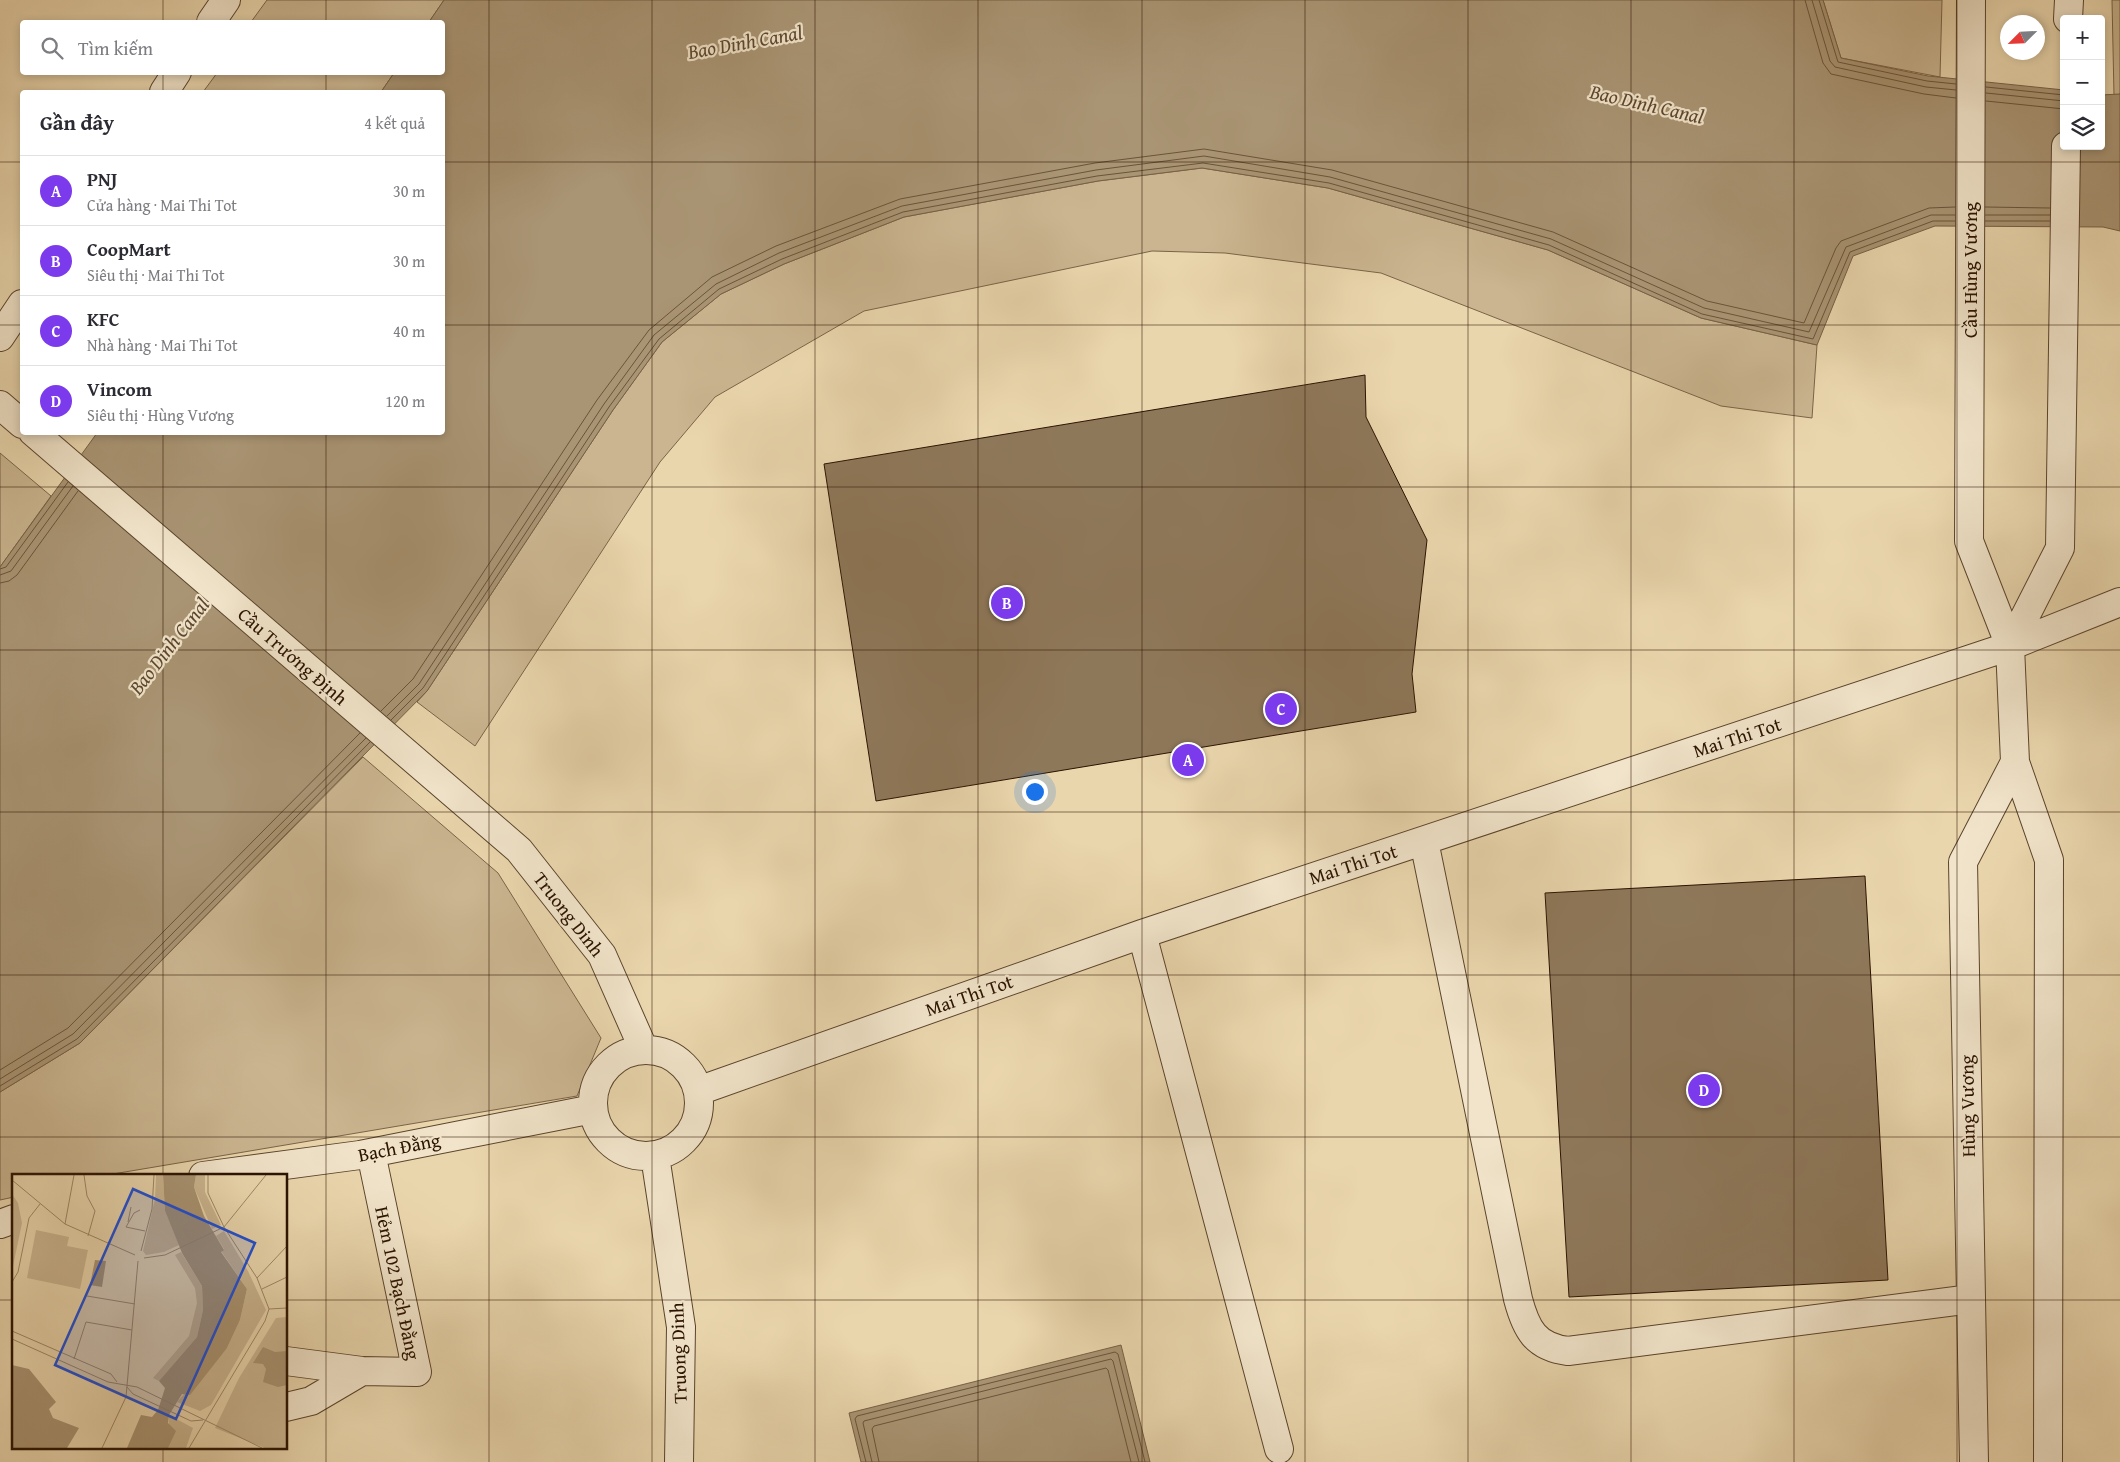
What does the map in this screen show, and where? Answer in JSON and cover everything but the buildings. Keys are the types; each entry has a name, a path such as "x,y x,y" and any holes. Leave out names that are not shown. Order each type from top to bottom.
{"street":[{"path":"212,20 226,0"},
{"name":"Cầu Hùng Vương","path":"1969,541 1971,0"},
{"path":"2068,0 2068,15"},
{"path":"165,90 175,75"},
{"name":"Hùng Vương","path":"2010,646 2060,548 2066,150"},
{"path":"0,338 20,307"},
{"path":"0,405 20,422"},
{"name":"Cầu Trương Định","path":"36,435 462,801"},
{"name":"Hùng Vương","path":"1969,541 2010,646 2014,762 2049,860 2048,1462"},
{"name":"Mai Thi Tot","path":"698,1091 1142,934 2010,646 2120,602"},
{"name":"Hùng Vương","path":"1974,1462 1963,862 2014,762"},
{"name":"Truong Dinh","path":"462,801 519,850 602,954 644,1050"},
{"path":"1424,841 1518,1299 1523,1317 1532,1333 1542,1344 1568,1351 1971,1299"},
{"path":"1142,934 1279,1449"},
{"path":"644,1050 662,1052 679,1060 690,1074 698,1091 699,1108 695,1126 685,1140 671,1150 655,1156 637,1156 621,1150 607,1139 598,1125 593,1108 594,1091 601,1075 612,1062 627,1053 644,1050"},
{"name":"Bạch Đằng","path":"218,1174 370,1153 593,1108"},
{"name":"Hẻm 102 Bạch Đằng","path":"288,1361 362,1371 418,1372 370,1153"},
{"name":"Truong Dinh","path":"655,1156 681,1327 679,1462"},
{"path":"0,1224 12,1220"},
{"path":"288,1407 311,1401 362,1371"}],"shaded area":[{"path":"267,0 444,0 430,20 252,20"},
{"path":"1823,0 1942,0 1940,77 1841,58"},
{"path":"2112,0 2120,0 2120,94 2114,96"},
{"path":"216,75 393,75 382,90 204,90"},
{"path":"1202,168 1328,188 1548,250 1701,318 1817,345 1812,418 1721,406 1381,273 1225,253 1152,251 864,311 715,397 660,462 475,746 417,702 427,691 613,410 662,342 721,294 784,264 904,217 1098,181"},
{"path":"0,453 51,496 0,567"},
{"path":"363,757 498,873 601,1038 577,1096 113,1174 12,1174 12,1197 0,1200 0,1092 80,1043"}],"water":[{"name":"Bao Dinh Canal","path":"444,0 1823,0 1841,58 1928,76 2060,90 2060,150 2105,150 2105,95 2120,94 2120,231 2103,227 1935,226 1853,256 1817,345 1701,318 1548,250 1328,188 1202,168 1098,181 904,217 784,264 721,294 662,342 613,410 427,691 80,1043 0,1092 0,567 96,435 445,435 445,90 382,90 393,75 445,75 445,20 430,20"},
{"path":"1121,1345 1150,1462 861,1462 849,1413"}],"place":[{"name":"CoopMart","path":"1007,603"},
{"name":"KFC","path":"1281,709"},
{"name":"PNJ","path":"1188,760"},
{"name":"Vincom","path":"1704,1090"}]}
